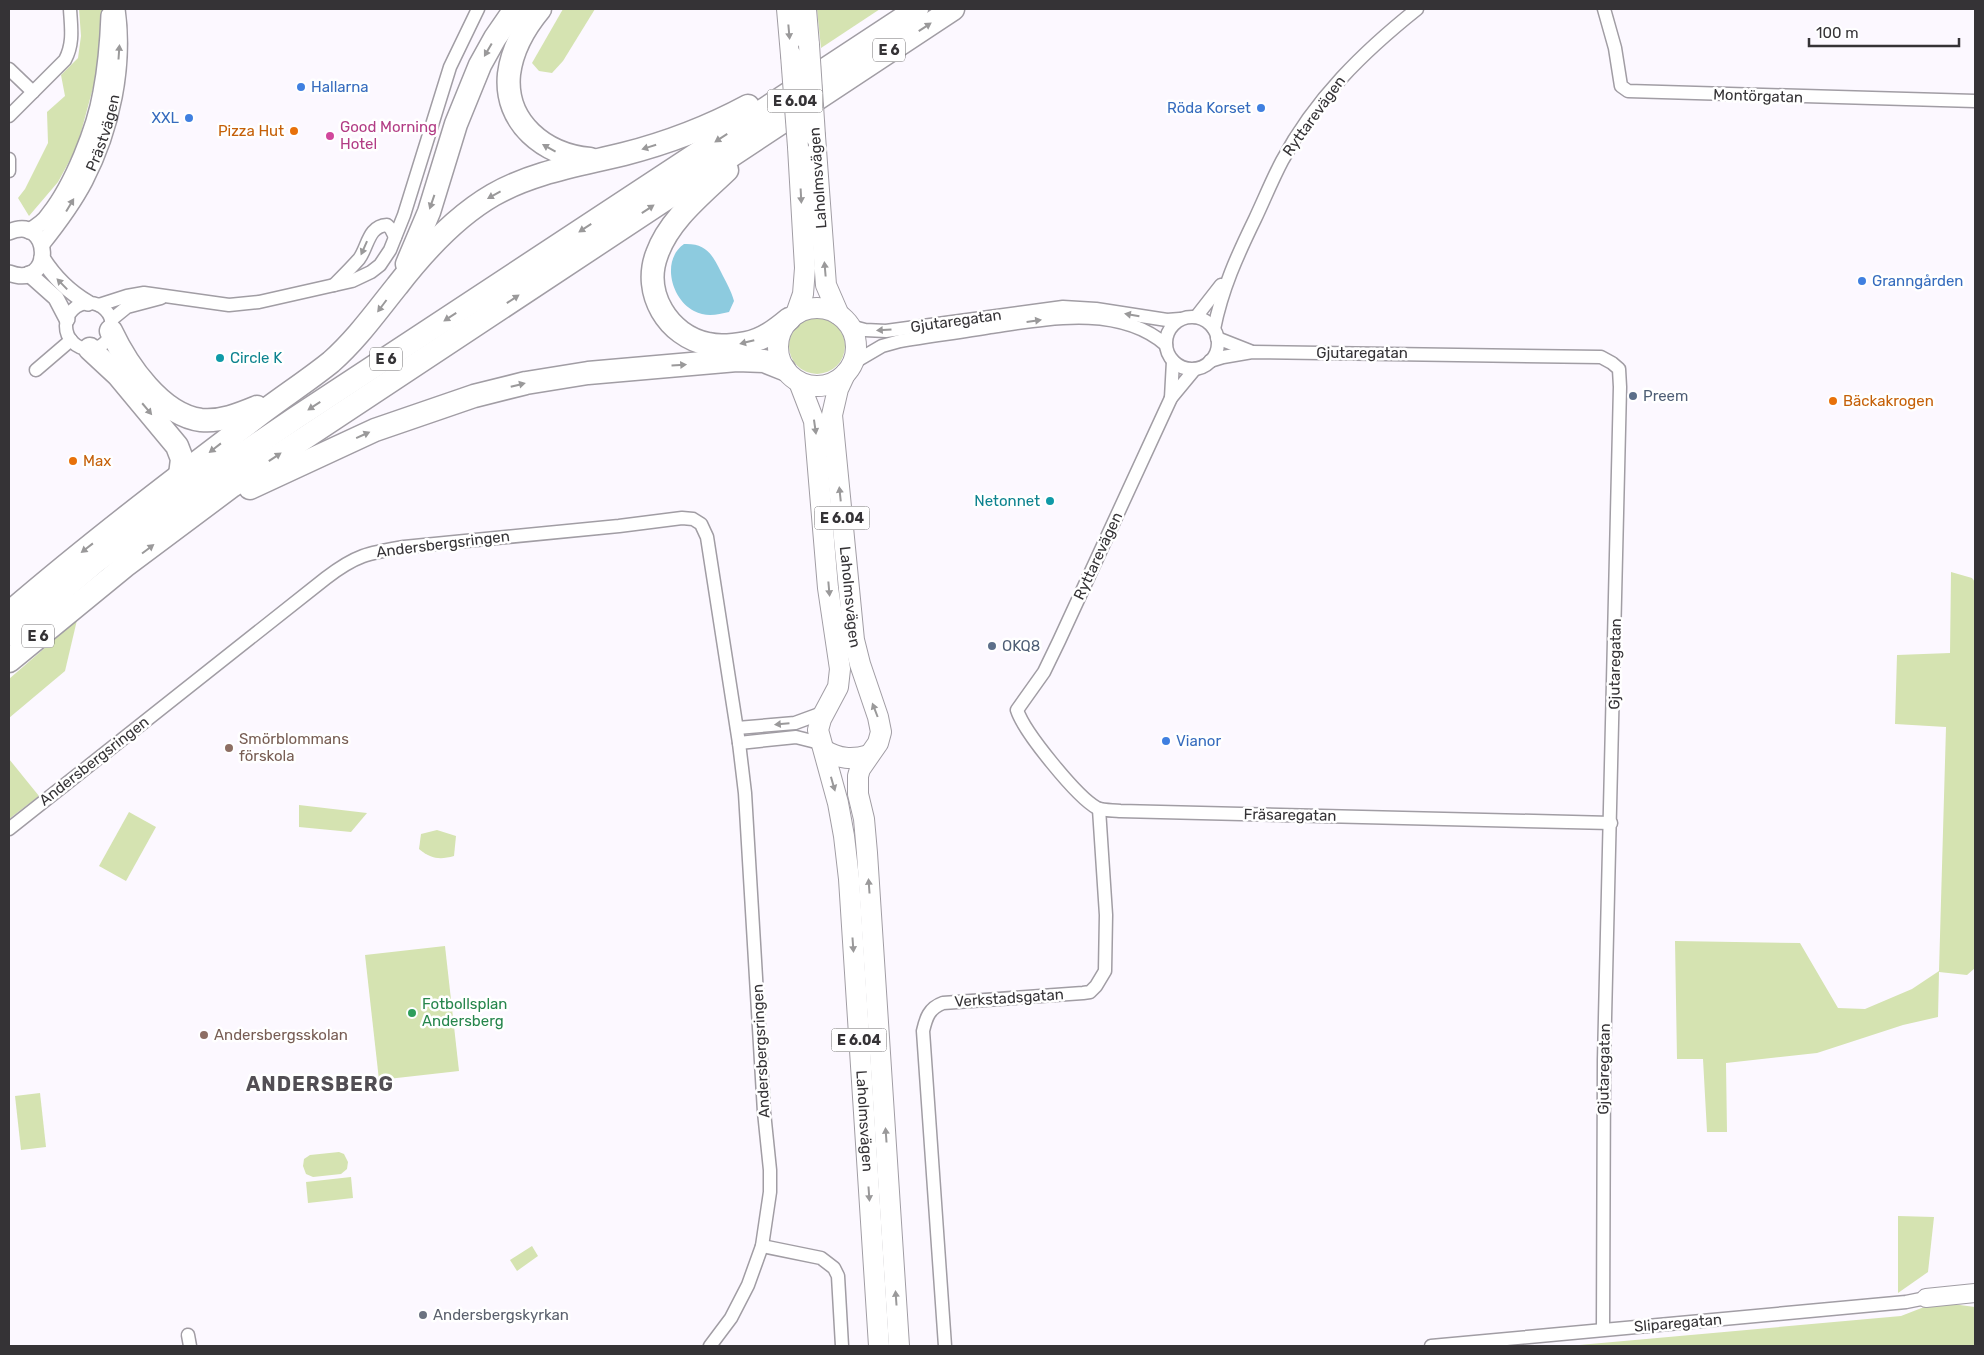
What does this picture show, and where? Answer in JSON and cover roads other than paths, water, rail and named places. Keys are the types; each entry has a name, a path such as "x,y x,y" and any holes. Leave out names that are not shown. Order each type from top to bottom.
{"highway":[{"path":"397,285 429,212 456,124 480,64 515,9"},
{"path":"540,9 522,35 511,63 508,85 513,106 523,125 546,147 573,158 596,160"},
{"name":"Laholmsvägen","path":"787,9 805,268 804,294 793,316 782,329 778,340 778,352 792,375 814,421 829,598 840,669 838,687 818,726 840,812 849,879 879,1346"},
{"name":"Laholmsvägen","path":"806,9 826,285 856,344 849,368 836,396 832,415 851,614 860,664 878,717 881,732 878,743 860,769 858,794 864,819 867,853 899,1346"},
{"name":"E 6","path":"9,661 75,605 192,515 327,422 953,9"},
{"path":"9,613 78,555 282,397 330,363 366,327 397,285 438,239 474,207 515,184 539,175 650,147 678,138 731,115 773,92 886,20 911,13"},
{"name":"E 6","path":"9,634 94,563 238,457 911,13"},
{"path":"783,120 684,211 662,242 656,255 652,281 658,305 671,324 688,337 709,344 735,345 749,343 770,333 793,316 810,308 825,309 844,321"},
{"path":"111,325 124,357 140,378 159,398 173,409 190,418 202,420 227,418 282,397"},
{"path":"81,344 118,375 177,446 182,459 180,476"},
{"path":"192,515 375,430 474,396 508,387 588,373 737,360 764,361 810,386 823,386 835,382 849,368"},
{"path":"822,746 839,758 846,759 869,755"}],"main road":[{"path":"1926,1298 1975,1293"}],"street":[{"path":"9,116 65,60 71,49 70,9"},
{"name":"Prästvägen","path":"16,230 43,221 58,201 88,137 101,94 106,62 109,9"},
{"name":"Prästvägen","path":"15,276 35,270 42,251 85,181 99,150 114,97 118,68 117,9"},
{"path":"67,319 75,308 144,293 229,305 284,298 352,281 372,272 386,256 404,215 450,67 478,9"},
{"name":"Ryttarevägen","path":"1099,809 1085,799 1070,783 1024,725 1017,710 1044,672 1052,656 1171,398 1195,369 1210,361 1215,354 1219,306 1230,273 1282,161 1299,133 1346,72 1376,41 1416,9"},
{"name":"Montörgatan","path":"1604,9 1615,48 1621,86 1628,91 1975,101"},
{"path":"9,70 33,92"},
{"path":"9,159 9,171"},
{"path":"334,286 358,260 374,230 381,226 387,226 395,237"},
{"name":"Prästvägen","path":"16,230 34,234 42,251"},
{"path":"42,251 60,282 73,294 104,309 111,325"},
{"name":"Ryttarevägen","path":"1196,317 1230,273"},
{"path":"15,276 56,298 67,319 68,334 81,344"},
{"path":"36,370 81,344 101,345 109,336 111,325 127,307 165,297"},
{"name":"Gjutaregatan","path":"844,321 864,330 886,331 1063,307 1096,309 1159,319 1180,320"},
{"path":"1166,345 1169,330 1180,320 1196,317 1203,320 1216,334"},
{"name":"Gjutaregatan","path":"849,368 882,346 900,341 1059,318 1094,319 1132,326 1153,335 1166,345"},
{"name":"Gjutaregatan","path":"1216,334 1236,347 1252,352"},
{"name":"Ryttarevägen","path":"1166,345 1173,361 1171,398"},
{"name":"Gjutaregatan","path":"1210,361 1252,352 1601,357 1619,369 1618,532 1604,1060 1603,1329"},
{"path":"1173,361 1187,368 1195,369"},
{"name":"Andersbergsringen","path":"9,829 347,562 372,552 404,547 682,518 697,521 703,527 708,537 739,743 750,860 764,1112 770,1170 767,1219 762,1246 744,1293 731,1318 710,1346"},
{"path":"737,728 794,723 825,712"},
{"path":"739,743 796,737 822,746"},
{"name":"Fräsaregatan","path":"1099,809 1199,814 1611,823"},
{"name":"Verkstadsgatan","path":"945,1346 923,1031 926,1020 932,1008 942,1002 1083,993 1090,992 1096,986 1105,971 1106,934 1099,809"},
{"path":"762,1246 821,1258 834,1268 838,1276 842,1346"},
{"name":"Sliparegatan","path":"1431,1346 1906,1302 1926,1298"}],"water":[{"path":"684,244 698,245 715,260 734,301 729,312 711,315 698,313 679,298 672,279 671,269 677,251"}],"place":[{"name":"Hallarna","path":"301,87"},
{"name":"Röda Korset","path":"1261,108"},
{"name":"XXL","path":"189,118"},
{"name":"Pizza Hut","path":"294,131"},
{"name":"Good Morning Hotel","path":"330,136"},
{"name":"Granngården","path":"1862,281"},
{"name":"Circle K","path":"220,358"},
{"name":"Preem","path":"1633,396"},
{"name":"Bäckakrogen","path":"1833,401"},
{"name":"Max","path":"73,461"},
{"name":"Netonnet","path":"1050,501"},
{"name":"OKQ8","path":"992,646"},
{"name":"Vianor","path":"1166,741"},
{"name":"Smörblommans förskola","path":"229,748"},
{"name":"Fotbollsplan Andersberg","path":"412,1013"},
{"name":"Andersbergsskolan","path":"204,1035"},
{"name":"Andersbergskyrkan","path":"423,1315"}],"district":[{"name":"ANDERSBERG","path":"320,1084"}]}
